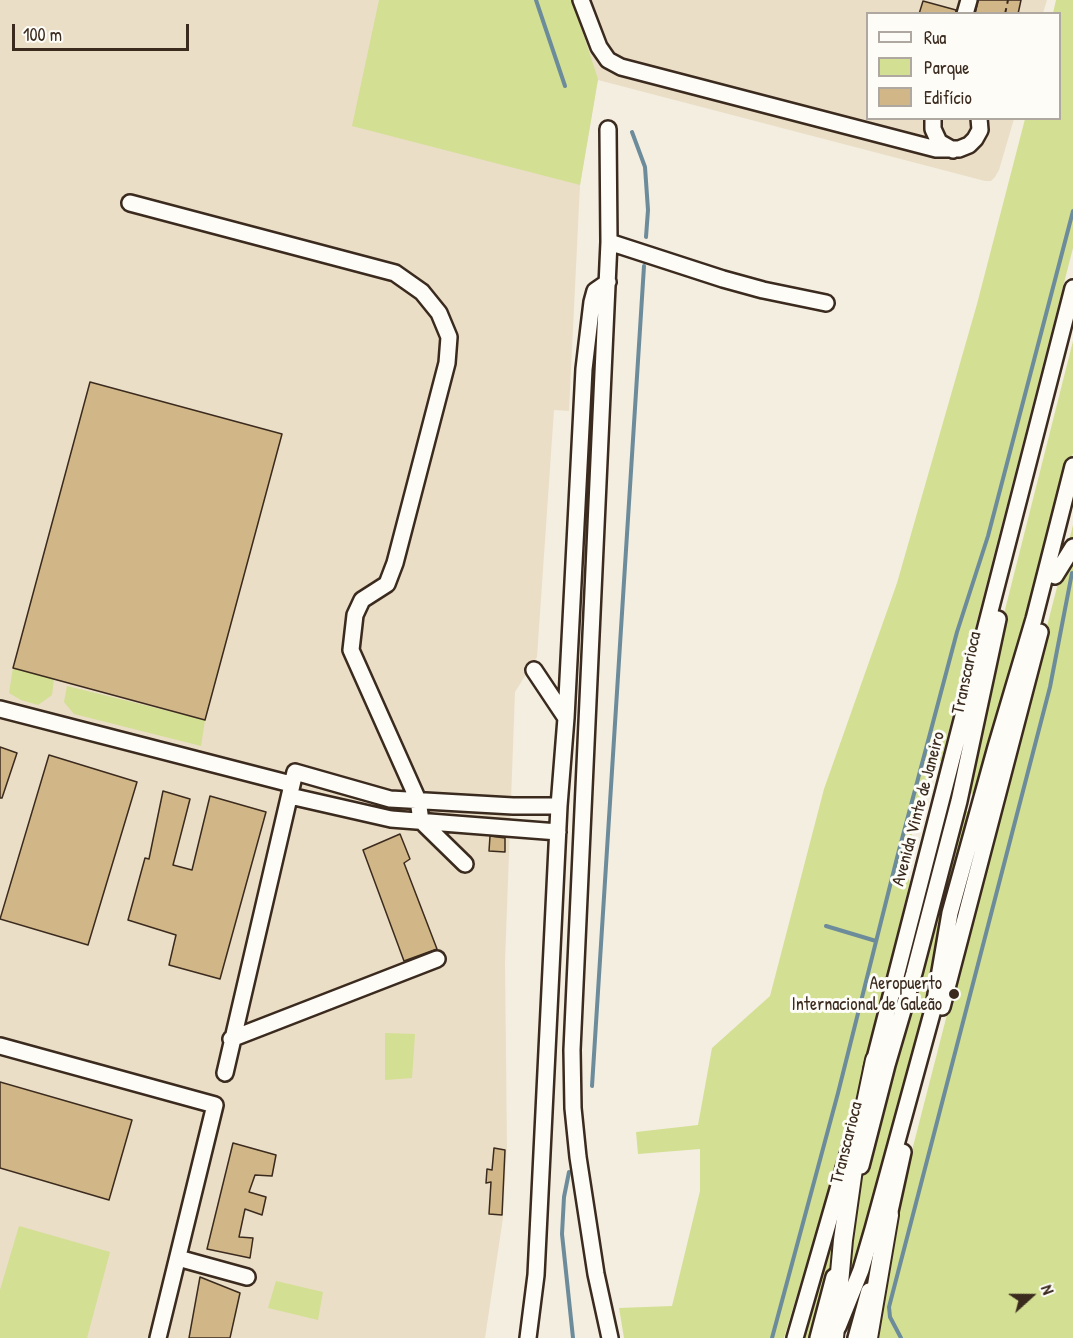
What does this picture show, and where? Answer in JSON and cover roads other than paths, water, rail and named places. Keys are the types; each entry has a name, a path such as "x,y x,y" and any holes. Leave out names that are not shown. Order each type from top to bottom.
{"main road":[{"path":"830,1338 855,1155 875,1060"},
{"path":"868,1338 889,1215"}],"street":[{"path":"581,0 598,47 613,64 936,149 964,148 975,140 980,130 979,120"},
{"path":"933,120 933,129 939,142 953,150"},
{"path":"608,129 608,282 572,1050 578,1157 596,1274 610,1338"},
{"path":"130,203 395,273 422,292 439,313 448,337 447,363 407,519 387,584 362,600 355,615 351,650 418,800 421,821 465,864"},
{"path":"609,242 733,282 826,303"},
{"path":"528,1338 536,1275 559,806 566,718 584,369 588,319 595,291 608,282"},
{"name":"Avenida Vinte de Janeiro","path":"795,1338 875,1060 1073,288"},
{"name":"Transcarioca","path":"843,1240 887,1065 914,973 959,801 975,734 987,668 1073,329"},
{"path":"830,1338 861,1270 873,1229 934,1006 950,913 1034,619 1073,466"},
{"path":"856,1338 889,1215 908,1130 967,916 1073,505"},
{"path":"1055,576 1073,547"},
{"path":"534,670 566,718"},
{"path":"0,709 292,784 391,819 558,832"},
{"path":"292,784 390,799 559,806"},
{"path":"225,1073 231,1039 292,784"},
{"path":"915,903 939,849 950,811 959,801 969,800 979,807 982,817 971,862 967,916"},
{"path":"471,825 472,804"},
{"path":"524,806 524,829"},
{"path":"231,1039 437,959"},
{"path":"0,1046 215,1105 158,1338"},
{"path":"0,1051 22,1052"},
{"path":"177,1258 247,1277"}],"waterway":[{"path":"536,0 565,86"},
{"path":"632,132 645,167 648,210 646,237"},
{"path":"772,1338 957,632 988,536 1073,211"},
{"path":"592,1086 644,266"},
{"path":"901,1338 890,1317 889,1307 1050,687 1072,573"},
{"path":"826,926 876,941"},
{"path":"569,1172 564,1197 562,1234 573,1338"}],"place":[{"name":"Aeropuerto Internacional de Galeão","path":"954,994"}]}
